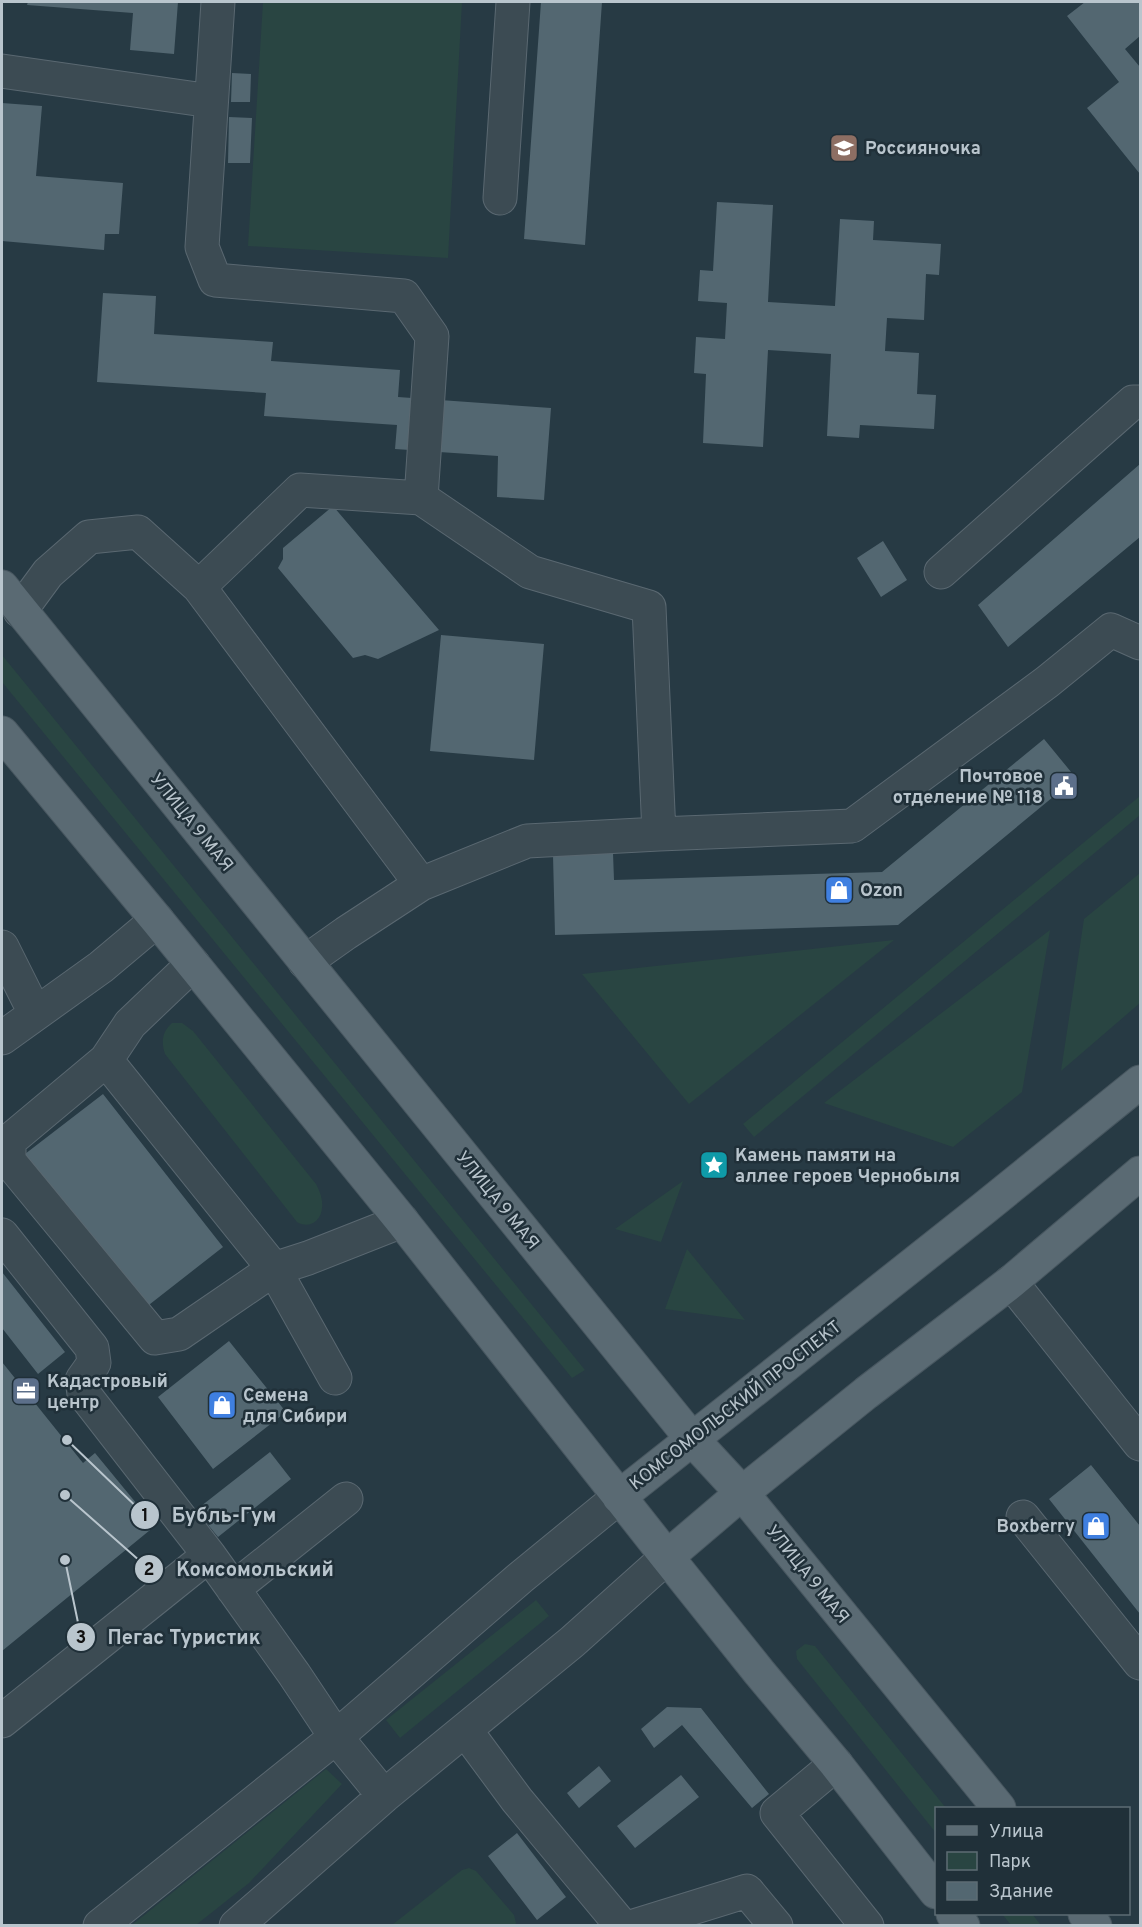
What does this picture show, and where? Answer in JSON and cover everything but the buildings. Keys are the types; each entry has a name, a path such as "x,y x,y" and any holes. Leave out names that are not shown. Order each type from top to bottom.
{"main road":[{"name":"УЛИЦА 9 МАЯ","path":"11,599 692,1439 742,1493 997,1807"},
{"path":"2,733 402,1221 619,1497 836,1764 935,1891"},
{"name":"КОМСОМОЛЬСКИЙ ПРОСПЕКТ","path":"619,1497 974,1217 1140,1082"},
{"path":"667,1557 742,1493 1011,1282 1140,1173"}],"street":[{"path":"218,2 202,247 215,280 404,296 432,336 422,498"},
{"path":"500,198 513,2"},
{"path":"2,71 211,101"},
{"path":"941,572 1133,402 1140,402"},
{"path":"199,587 300,490 422,498 530,572 649,607 659,834"},
{"path":"11,599 48,573 89,537 138,532 199,587 421,884"},
{"path":"305,962 421,884 526,841 852,826 1047,682 1111,630 1140,643"},
{"path":"2,1038 100,967 157,920"},
{"path":"2,947 34,1013"},
{"path":"193,964 130,1024 106,1060 9,1141 9,1161 154,1338 178,1334 273,1269 308,1258 402,1221"},
{"path":"106,1060 273,1269 335,1378"},
{"path":"2,1235 92,1348 94,1363 82,1380 84,1394 209,1555 336,1737 384,1796"},
{"path":"1011,1282 1140,1444"},
{"name":"КОМСОМОЛЬСКИЙ ПРОСПЕКТ","path":"100,1926 336,1737 520,1578 619,1497"},
{"path":"233,1589 346,1499"},
{"path":"1023,1517 1140,1663"},
{"path":"2,1721 209,1555"},
{"path":"236,1926 384,1796 572,1642 667,1557"},
{"path":"466,1731 517,1800 622,1926"},
{"path":"836,1764 777,1814 867,1926"},
{"path":"634,1926 747,1891 776,1926"}],"green space":[{"path":"263,2 462,2 448,258 248,246"},
{"path":"2,655 585,1370 572,1378 2,682"},
{"path":"1140,796 1140,815 754,1137 743,1124"},
{"path":"1140,873 1140,1003 1061,1071 1084,919"},
{"path":"1050,930 1022,1092 953,1147 824,1103"},
{"path":"894,940 689,1104 582,974"},
{"path":"172,1023 182,1023 193,1031 316,1184 321,1196 322,1208 319,1217 313,1223 305,1225 297,1222 165,1054 163,1037"},
{"path":"683,1181 661,1242 615,1229"},
{"path":"687,1249 745,1320 665,1309"},
{"path":"536,1600 549,1616 400,1738 386,1720"},
{"path":"805,1644 815,1646 945,1807 935,1807 935,1832 797,1659 796,1651"},
{"path":"326,1769 342,1784 249,1883 196,1925 132,1925"},
{"path":"469,1868 476,1871 514,1915 515,1925 392,1925 462,1870"},
{"path":"1003,1915 1033,1915 1041,1925 1011,1925"}],"place":[{"name":"Россияночка","path":"844,148"},
{"name":"Почтовое отделение № 118","path":"1064,786"},
{"name":"Ozon","path":"839,890"},
{"name":"Камень памяти на аллее героев Чернобыля","path":"714,1165"},
{"name":"Кадастровый центр","path":"26,1391"},
{"name":"Семена для Сибири","path":"222,1405"},
{"name":"Бубль-Гум","path":"67,1440"},
{"name":"Комсомольский","path":"65,1495"},
{"name":"Boxberry","path":"1096,1526"},
{"name":"Пегас Туристик","path":"65,1560"}]}
